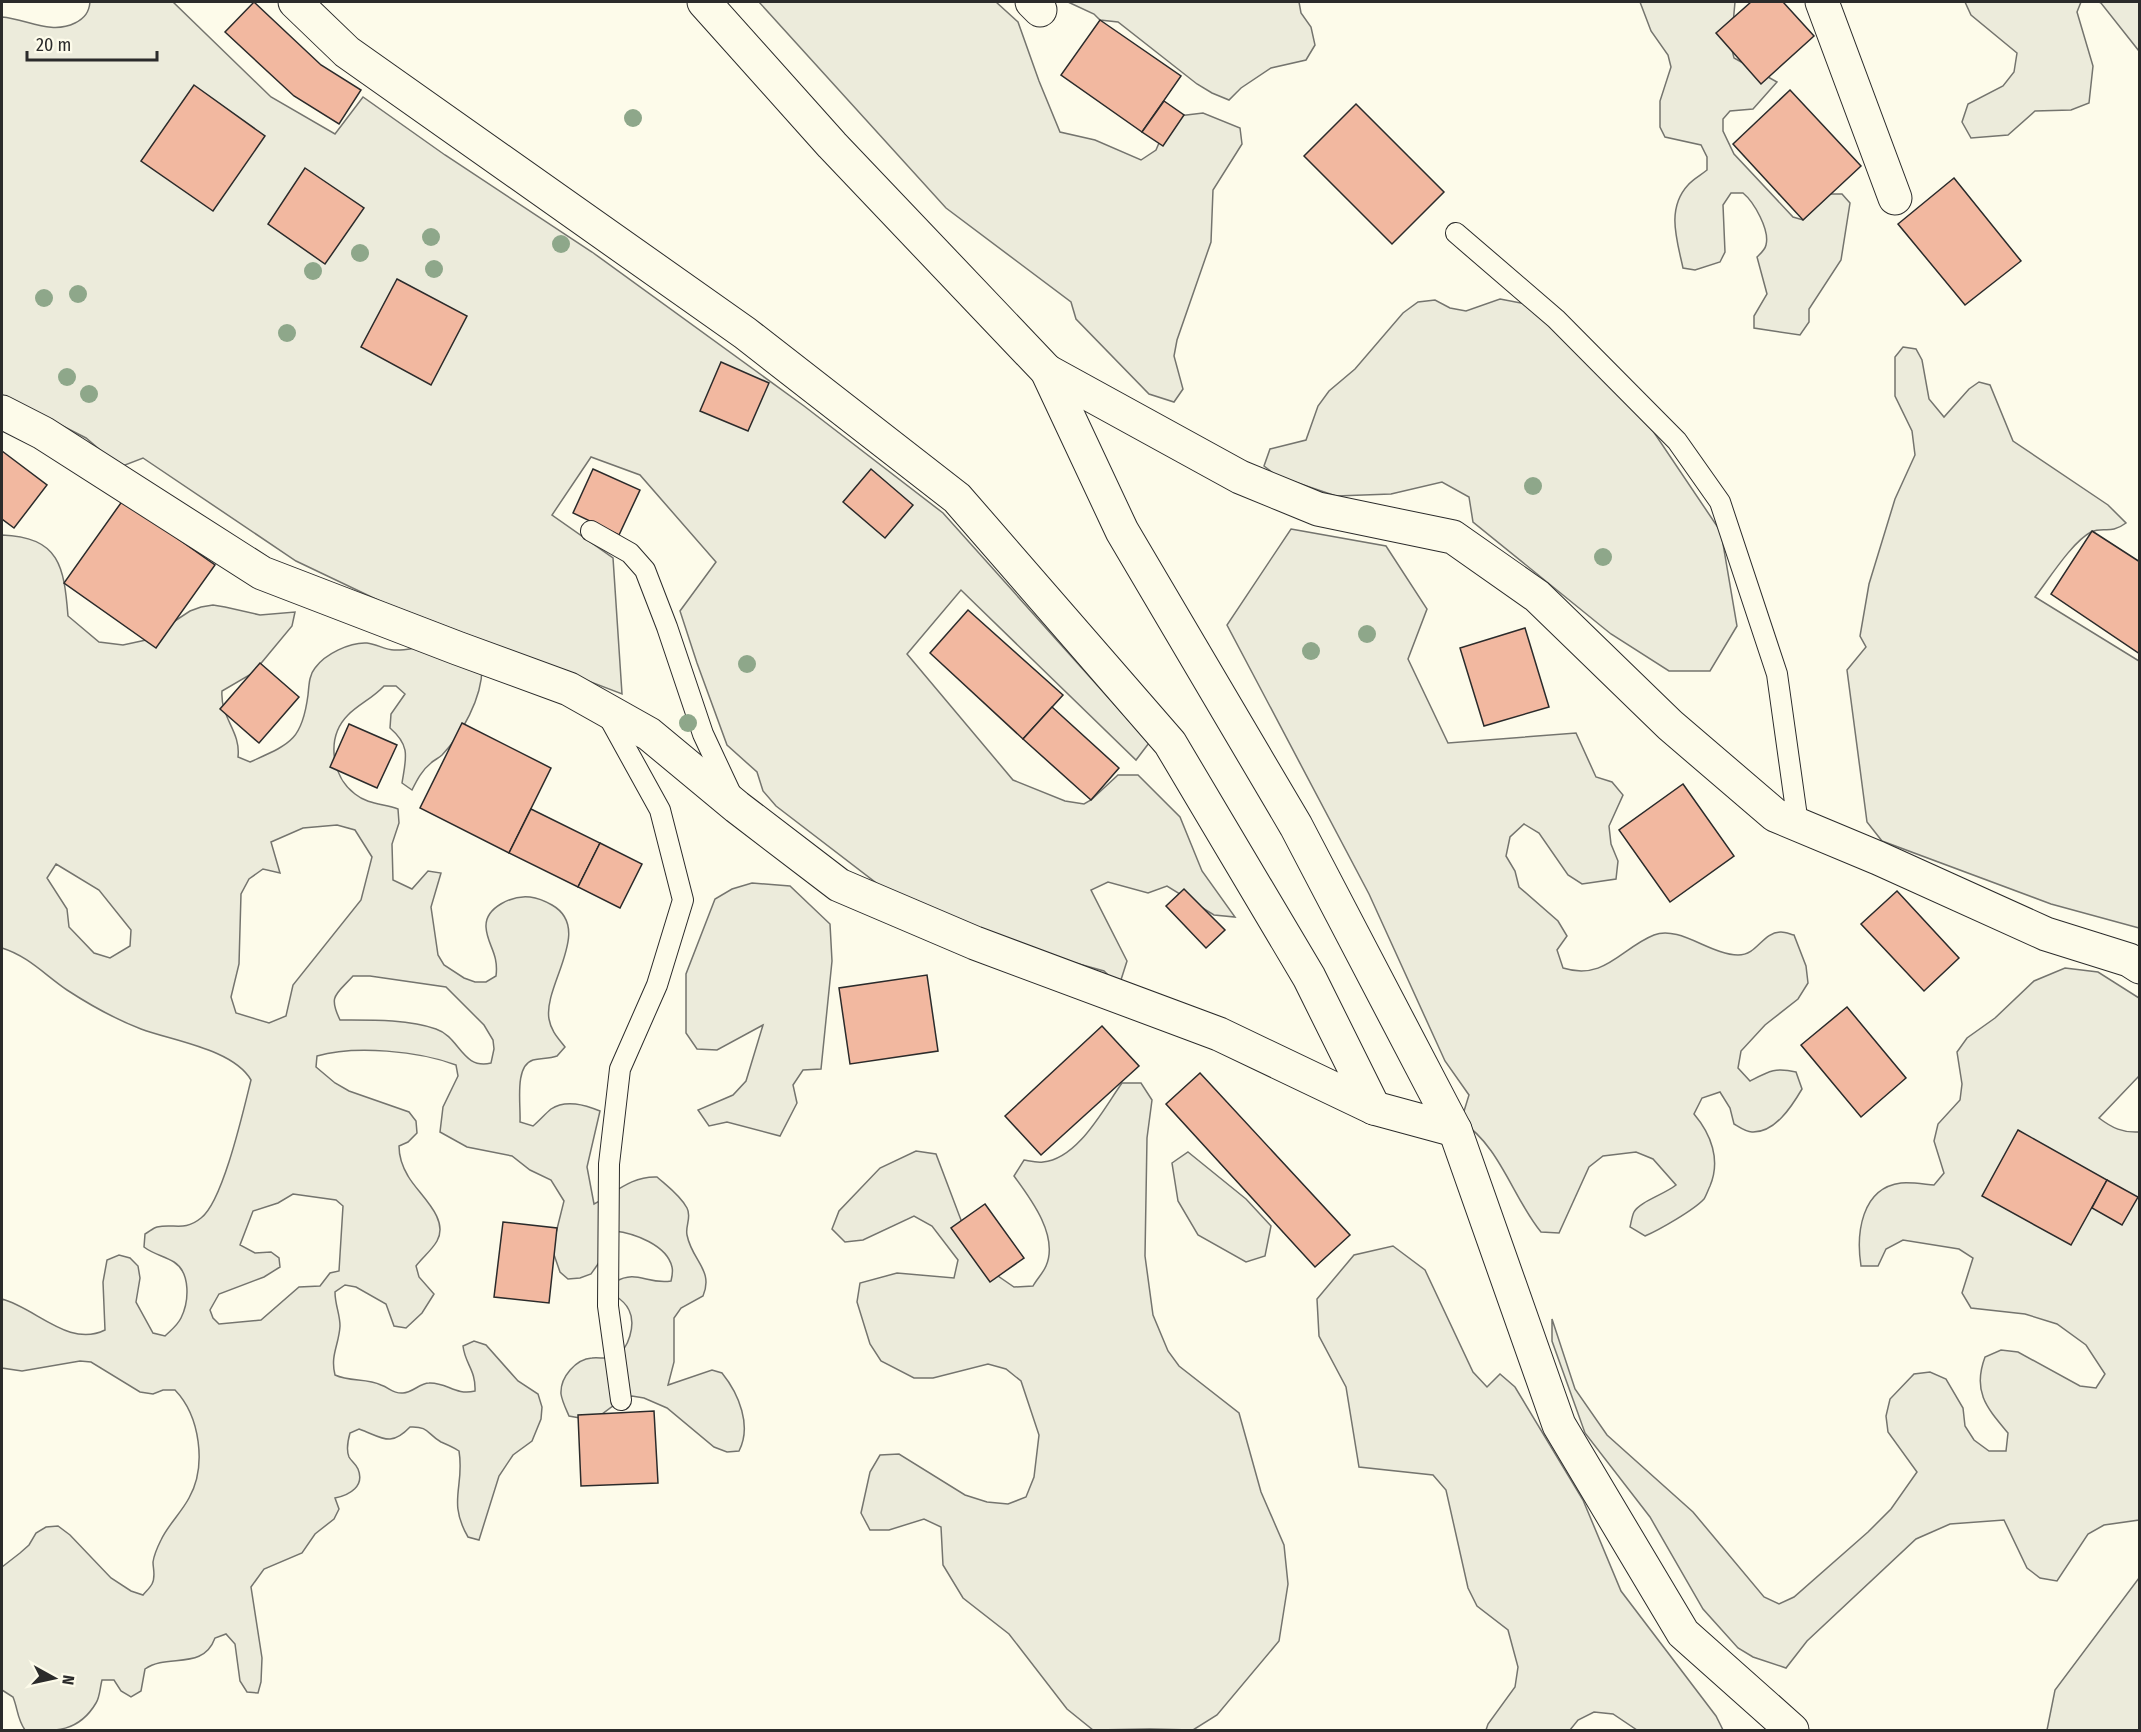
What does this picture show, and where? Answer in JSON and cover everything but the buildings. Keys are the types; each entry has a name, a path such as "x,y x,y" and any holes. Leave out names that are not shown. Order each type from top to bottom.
{"street":[{"path":"295,2 347,52 745,333 957,498 1170,743 1309,977 1374,1108"},
{"path":"704,2 832,145 1047,371 1239,477 1318,509 1453,537 1537,596 1670,725 1775,815 1878,858 2046,934 2136,962"},
{"path":"1822,2 1896,198"},
{"path":"1047,371 1122,531 1296,826 1455,1130 1559,1425 1683,1633 1792,1731"},
{"path":"2,411 43,433 262,573 569,689 605,709 649,734 737,807 839,885 975,943 1219,1034 1374,1108 1455,1130"}],"lane":[{"path":"1456,233 1556,319 1669,433 1720,501 1777,674 1798,824"},
{"path":"591,531 630,553 645,570 703,734 737,807"},
{"path":"605,709 660,810 683,900 657,985 620,1069 609,1164 608,1306 621,1400"}],"shaded area":[{"path":"90,2 173,2 271,97 335,134 363,97 445,155 592,252 804,406 943,513 1149,743 1136,760 961,590 907,654 1013,780 1065,801 1084,804 1118,775 1138,775 1180,817 1202,871 1235,917 1214,915 1167,886 1148,893 1108,882 1091,890 1127,961 1119,986 1104,971 993,940 883,888 776,806 763,791 757,772 727,745 680,611 716,562 640,475 591,457 552,515 613,558 622,694 382,602 296,561 143,458 120,467 86,438 2,395 2,17 48,27 66,26 84,17"},
{"path":"759,2 996,2 1018,22 1060,132 1095,140 1141,160 1156,150 1170,117 1203,113 1240,128 1242,144 1213,190 1211,242 1177,340 1174,356 1183,389 1174,402 1149,394 1076,319 1071,302 946,208"},
{"path":"1068,2 1299,2 1301,13 1311,27 1315,45 1306,60 1271,68 1241,88 1229,100 1197,84 1118,22 1100,20 1094,14"},
{"path":"1640,2 1735,2 1731,46 1734,58 1777,82 1753,109 1730,111 1723,119 1723,131 1734,154 1793,217 1803,220 1830,194 1842,194 1850,203 1841,260 1809,309 1809,322 1800,335 1754,328 1754,316 1767,294 1757,257 1765,249 1767,239 1760,217 1743,193 1731,193 1723,205 1725,252 1720,262 1695,270 1683,268 1675,225 1677,204 1688,185 1707,170 1707,157 1701,145 1665,137 1660,127 1660,101 1671,67 1668,55 1651,31"},
{"path":"1965,2 2081,2 2077,12 2093,66 2089,103 2071,110 2035,111 2008,135 1971,138 1962,122 1968,104 2003,86 2014,72 2017,53 1971,15"},
{"path":"2099,2 2139,2 2139,51 2101,3"},
{"path":"1500,299 1536,306 1653,431 1721,532 1737,626 1710,671 1669,671 1611,634 1473,522 1469,497 1442,482 1391,494 1336,496 1277,476 1264,466 1270,449 1306,440 1318,406 1329,391 1355,369 1403,313 1418,302 1435,300 1450,308 1466,311"},
{"path":"1903,347 1916,349 1922,360 1929,399 1944,417 1969,389 1979,382 1990,385 2013,441 2108,505 2126,523 2116,529 2096,530 2084,537 2069,552 2035,597 2139,661 2139,928 2051,904 1882,841 1867,822 1847,670 1866,647 1860,636 1869,584 1895,499 1915,455 1912,431 1895,396 1895,357"},
{"path":"1291,529 1386,546 1427,609 1408,659 1448,743 1576,733 1596,777 1612,782 1623,795 1609,826 1611,844 1618,861 1616,879 1582,884 1568,875 1539,833 1524,824 1510,837 1506,856 1515,871 1519,887 1558,921 1567,936 1557,950 1563,968 1578,971 1602,967 1642,941 1664,933 1684,937 1728,954 1738,955 1745,954 1775,933 1783,932 1794,935 1806,966 1808,983 1798,999 1765,1025 1741,1051 1738,1068 1750,1081 1772,1071 1796,1072 1802,1089 1782,1117 1768,1128 1752,1132 1734,1124 1730,1108 1720,1092 1702,1098 1694,1114 1705,1130 1714,1157 1715,1167 1710,1186 1699,1204 1659,1229 1645,1236 1630,1227 1633,1214 1641,1205 1676,1185 1653,1159 1636,1152 1603,1156 1589,1167 1559,1233 1541,1232 1486,1144 1461,1121 1469,1095 1445,1061 1369,894 1227,625"},
{"path":"2,535 21,537 47,549 61,569 68,616 99,642 123,645 146,640 190,611 213,605 260,615 295,612 292,626 253,673 222,691 222,701 236,740 238,757 250,762 284,745 298,732 313,671 325,658 346,647 367,643 394,650 426,647 482,668 475,703 457,737 442,755 425,769 412,790 402,783 404,747 390,728 391,714 405,694 396,686 384,686 352,711 341,724 334,745 336,767 347,786 355,794 370,802 398,809 399,823 392,844 393,880 412,889 428,871 441,873 431,907 438,955 444,965 464,978 475,982 486,982 496,976 496,961 486,927 490,914 501,904 516,898 536,898 552,905 564,915 568,928 568,943 549,1005 549,1019 553,1031 565,1047 557,1056 533,1060 523,1070 520,1086 520,1122 533,1126 551,1109 563,1104 582,1105 600,1111 587,1167 594,1204 631,1182 648,1177 657,1177 684,1203 689,1215 687,1235 704,1272 706,1287 703,1296 681,1308 674,1318 674,1362 668,1385 712,1370 722,1373 734,1391 742,1410 744,1431 739,1451 727,1452 714,1447 667,1408 644,1398 632,1396 621,1400 602,1414 580,1418 569,1416 563,1402 561,1388 563,1381 575,1365 586,1359 615,1356 624,1348 630,1336 631,1316 626,1305 613,1294 615,1282 630,1277 671,1281 672,1267 664,1252 640,1237 614,1231 591,1274 568,1279 560,1272 552,1249 564,1201 551,1180 530,1170 512,1156 467,1147 440,1132 443,1107 458,1076 456,1065 424,1056 387,1051 350,1051 317,1056 316,1067 335,1083 349,1091 409,1112 416,1121 417,1133 408,1142 399,1146 400,1158 408,1176 436,1215 440,1232 435,1244 416,1266 419,1277 434,1294 422,1313 406,1328 394,1326 386,1304 356,1287 345,1285 335,1292 340,1326 334,1356 335,1375 376,1383 400,1393 406,1393 429,1383 462,1392 475,1391 474,1378 463,1346 474,1341 486,1345 518,1381 538,1394 542,1407 541,1419 532,1441 513,1455 499,1476 479,1540 468,1537 459,1513 459,1451 421,1428 410,1427 391,1439 359,1429 350,1433 348,1451 360,1475 358,1485 346,1495 335,1498 339,1509 334,1519 315,1534 302,1553 264,1569 251,1587 262,1658 258,1693 247,1692 240,1681 235,1644 226,1634 215,1638 202,1655 154,1664 145,1669 141,1691 131,1697 121,1691 114,1680 102,1680 96,1703 82,1720 74,1725 56,1730 25,1730 20,1722 13,1697 2,1690 2,1567 29,1545 36,1533 46,1527 58,1526 70,1535 111,1578 131,1591 143,1595 153,1581 153,1562 160,1542 195,1485 199,1457 195,1427 190,1413 175,1390 163,1390 153,1394 140,1392 91,1362 80,1361 22,1371 2,1368 2,1299 53,1325 78,1334 92,1334 105,1330 103,1282 107,1260 119,1255 130,1258 138,1266 140,1278 136,1302 153,1333 165,1336 178,1323 184,1311 187,1296 186,1280 180,1267 174,1262 144,1247 145,1234 157,1227 189,1225 201,1218 209,1209 232,1154 251,1080 242,1069 217,1053 141,1029 103,1011 67,990 28,961 2,948","holes":["337,825 355,830 372,857 361,900 293,985 286,1016 269,1023 236,1013 231,997 239,964 241,894 249,879 263,869 280,873 271,842 303,828","56,864 99,890 131,930 130,946 110,958 94,953 69,927 67,909 47,878","353,976 370,976 446,987 484,1025 493,1040 491,1063 474,1062 451,1039 436,1029 413,1023 340,1020 334,1000 338,992","293,1194 336,1200 343,1206 339,1271 330,1273 320,1286 299,1287 261,1320 219,1324 213,1318 210,1310 219,1294 264,1277 280,1267 279,1258 271,1252 255,1253 240,1245 253,1211 278,1203"]},
{"path":"752,883 790,886 830,924 832,961 821,1069 803,1070 793,1085 797,1103 780,1136 727,1122 709,1126 698,1110 733,1095 746,1081 763,1025 717,1050 697,1049 686,1033 686,974 715,899 732,889"},
{"path":"2065,968 2098,972 2139,998 2139,1076 2099,1118 2118,1129 2139,1132 2139,1520 2104,1525 2088,1534 2057,1581 2040,1578 2027,1568 2004,1520 1950,1524 1916,1539 1807,1641 1786,1668 1753,1657 1738,1648 1703,1609 1650,1517 1585,1433 1552,1341 1552,1319 1575,1389 1607,1435 1693,1512 1764,1597 1779,1604 1794,1597 1891,1509 1917,1472 1888,1432 1886,1416 1890,1399 1914,1374 1930,1372 1946,1379 1963,1408 1965,1426 1974,1440 1989,1451 2006,1451 2008,1433 1988,1407 1981,1390 1981,1369 1985,1357 2001,1350 2018,1352 2080,1386 2096,1388 2105,1374 2086,1345 2057,1324 2025,1314 1971,1308 1962,1293 1973,1258 1959,1249 1903,1240 1886,1249 1878,1266 1861,1266 1861,1227 1869,1203 1877,1194 1901,1183 1934,1185 1944,1173 1934,1141 1938,1124 1960,1100 1962,1084 1957,1052 1967,1038 1995,1018 2034,981"},
{"path":"1122,1083 1141,1083 1152,1100 1147,1138 1145,1256 1153,1315 1168,1351 1179,1366 1239,1413 1261,1492 1284,1545 1288,1584 1279,1641 1217,1715 1193,1730 1093,1730 1067,1709 1009,1634 963,1598 943,1565 941,1527 924,1519 889,1530 870,1530 861,1513 870,1472 880,1455 899,1454 965,1495 987,1502 1008,1504 1026,1497 1034,1477 1039,1435 1021,1381 1006,1369 988,1364 933,1378 914,1378 881,1361 870,1344 857,1302 860,1283 897,1273 954,1278 958,1260 932,1226 914,1216 863,1240 845,1242 832,1229 839,1211 880,1168 916,1151 936,1154 964,1228 998,1276 1014,1287 1033,1286 1046,1266 1049,1243 1041,1218 1014,1176 1024,1160 1043,1162 1056,1159 1068,1152 1089,1131"},
{"path":"1188,1152 1246,1199 1271,1226 1265,1256 1246,1262 1198,1235 1178,1201 1172,1163"},
{"path":"1393,1246 1425,1270 1473,1372 1487,1387 1500,1374 1515,1387 1583,1500 1621,1591 1716,1716 1723,1730 1637,1730 1613,1714 1594,1712 1578,1720 1570,1730 1486,1730 1515,1687 1518,1667 1508,1630 1477,1606 1468,1588 1446,1490 1433,1475 1359,1467 1346,1387 1319,1336 1317,1299 1354,1255"},
{"path":"2139,1578 2139,1730 2047,1730 2055,1690"}]}
